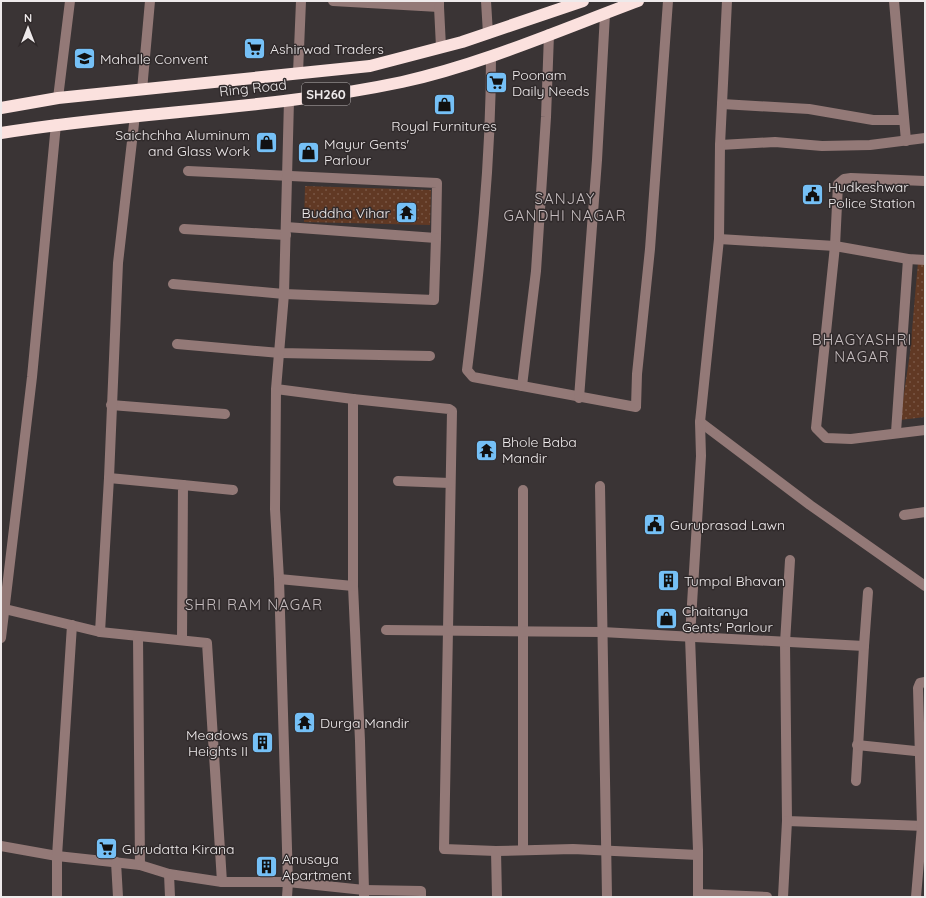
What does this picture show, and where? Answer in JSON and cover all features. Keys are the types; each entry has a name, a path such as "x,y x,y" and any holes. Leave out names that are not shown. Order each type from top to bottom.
{"highway":[{"name":"Ring Road","path":"1,108 58,98 370,66 488,34 583,1"},
{"name":"Ring Road","path":"1,133 56,124 289,100 402,82 491,57 638,1"}],"street":[{"path":"58,98 70,1"},
{"path":"142,90 150,1"},
{"path":"298,73 301,1"},
{"path":"333,1 439,4 441,47"},
{"path":"486,1 488,34"},
{"path":"491,57 491,123 485,217 467,370 473,377 579,398 636,407 637,374 651,233 668,1"},
{"path":"727,1 720,145 719,239 700,422 701,456 690,637 698,855 698,896 767,897"},
{"path":"894,1 906,142"},
{"path":"579,398 596,168 605,14"},
{"path":"522,386 536,271 546,117 549,34"},
{"path":"287,897 288,882 279,580 275,509 276,389 284,294 289,100"},
{"path":"722,104 809,109 873,120 904,120"},
{"path":"100,632 109,478 118,263 135,115"},
{"path":"1,638 2,608 32,377 56,124"},
{"path":"720,145 775,142 829,146 870,145 906,142 925,138"},
{"path":"173,284 284,294 434,300 437,183 188,171"},
{"path":"925,181 844,179 838,184 835,246 816,428 826,438 851,439 896,432 925,430"},
{"path":"184,229 286,231 436,238"},
{"path":"719,239 835,246 908,259 925,260"},
{"path":"896,432 908,259"},
{"path":"177,344 280,353 430,356"},
{"path":"276,389 353,399 449,408 452,415 448,560 449,632 444,849 496,851 523,849 608,850 698,855"},
{"path":"353,399 353,586 360,741 364,894"},
{"path":"111,405 225,414"},
{"path":"700,422 810,505 925,586"},
{"path":"109,478 234,490"},
{"path":"398,481 450,483"},
{"path":"182,640 183,485"},
{"path":"600,486 602,632 608,850 607,897"},
{"path":"523,490 523,849"},
{"path":"904,515 925,512"},
{"path":"783,897 787,821 785,643 790,560"},
{"path":"279,580 353,586"},
{"path":"856,781 857,745 868,592"},
{"path":"2,608 100,632 207,643 222,882"},
{"path":"57,897 57,856 72,625"},
{"path":"386,630 449,632 602,632 785,643 864,646"},
{"path":"138,636 140,865"},
{"path":"916,897 924,826 922,752 918,688 920,683 925,682"},
{"path":"857,745 922,752"},
{"path":"787,821 924,826"},
{"path":"1,846 57,856 140,865 170,874 222,882 288,882 364,894 421,892 421,897"},
{"path":"496,851 497,897"},
{"path":"116,862 118,897"},
{"path":"170,874 170,897"}],"shaded area":[{"path":"305,186 431,190 430,225 304,222"},
{"path":"918,262 925,263 925,417 900,420 910,353"}],"place":[{"name":"Ashirwad Traders","path":"254,49"},
{"name":"Mahalle Convent","path":"84,59"},
{"name":"Poonam Daily Needs","path":"496,83"},
{"name":"Royal Furnitures","path":"444,104"},
{"name":"Saichchha Aluminum and Glass Work","path":"266,143"},
{"name":"Mayur Gents' Parlour","path":"309,152"},
{"name":"Hudkeshwar Police Station","path":"812,195"},
{"name":"Buddha Vihar","path":"406,213"},
{"name":"Bhole Baba Mandir","path":"486,450"},
{"name":"Guruprasad Lawn","path":"654,525"},
{"name":"Tumpal Bhavan","path":"668,581"},
{"name":"Chaitanya Gents' Parlour","path":"667,619"},
{"name":"Durga Mandir","path":"305,723"},
{"name":"Meadows Heights II","path":"263,743"},
{"name":"Gurudatta Kirana","path":"107,849"},
{"name":"Anusaya Apartment","path":"267,867"}],"district":[{"name":"SANJAY GANDHI NAGAR","path":"565,206"},
{"name":"BHAGYASHRI NAGAR","path":"862,348"},
{"name":"SHRI RAM NAGAR","path":"254,604"}]}
